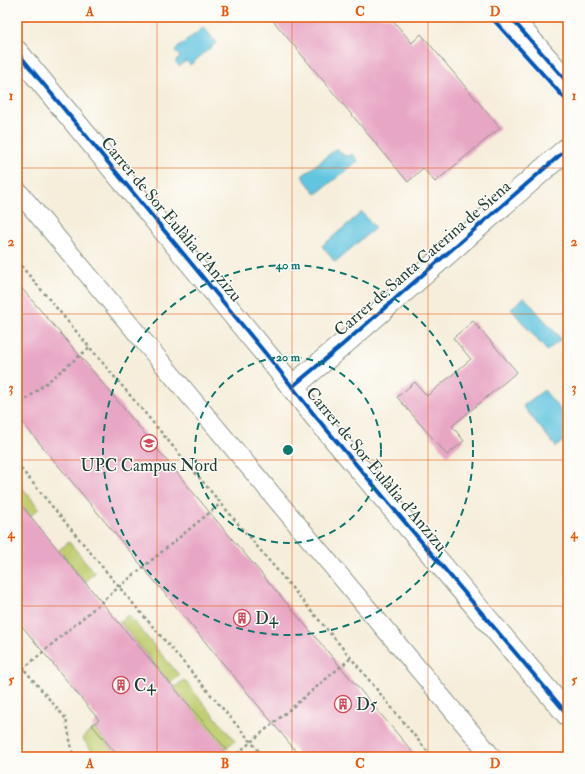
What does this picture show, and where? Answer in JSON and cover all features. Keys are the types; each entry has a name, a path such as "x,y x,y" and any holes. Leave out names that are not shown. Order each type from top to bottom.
{"street":[{"path":"510,17 568,83"},
{"name":"Carrer de Sor Eulàlia d'Anzizu","path":"17,52 292,387 568,716"},
{"name":"Carrer de Santa Caterina de Siena","path":"292,387 353,336 568,148"}],"lane":[{"path":"17,190 492,757"}],"path":[{"path":"17,261 351,658 432,757"},
{"path":"17,407 89,348"},
{"path":"17,464 119,587 264,757"},
{"path":"24,669 119,587 220,504"},
{"path":"233,757 351,658"},
{"path":"17,661 66,719 75,757"}],"green space":[{"path":"17,481 39,508 31,516 17,499"},
{"path":"69,542 95,573 85,582 59,550"},
{"path":"128,615 179,675 170,683 120,622"},
{"path":"184,680 235,741 225,748 174,688"},
{"path":"94,728 119,757 97,757 82,738"}],"water":[{"path":"204,27 216,43 190,65 186,61 179,66 175,62 180,57 175,50"},
{"path":"337,148 345,155 349,156 353,154 358,161 316,194 302,176"},
{"path":"362,212 375,228 335,262 322,246"},
{"path":"524,297 561,339 547,351 511,309"},
{"path":"544,390 568,419 568,437 556,447 523,406"}],"building":[{"path":"270,17 390,17 412,43 421,34 500,128 435,182 423,168 408,182"},
{"path":"17,283 417,757 301,757 17,416"},
{"path":"473,321 517,372 452,426 464,441 447,455 397,397 415,382 427,396 471,359 453,338"},
{"name":"C4","path":"17,500 233,757 119,757 92,725 99,720 17,620"}],"cycle path":[{"path":"491,17 568,102"},
{"path":"510,17 568,83"},
{"path":"17,52 271,360 316,417 568,715"},
{"path":"292,387 568,148"}],"place":[{"name":"UPC Campus Nord","path":"149,443"},
{"name":"D4","path":"242,618"},
{"name":"C4","path":"121,685"},
{"name":"D5","path":"343,704"}]}
